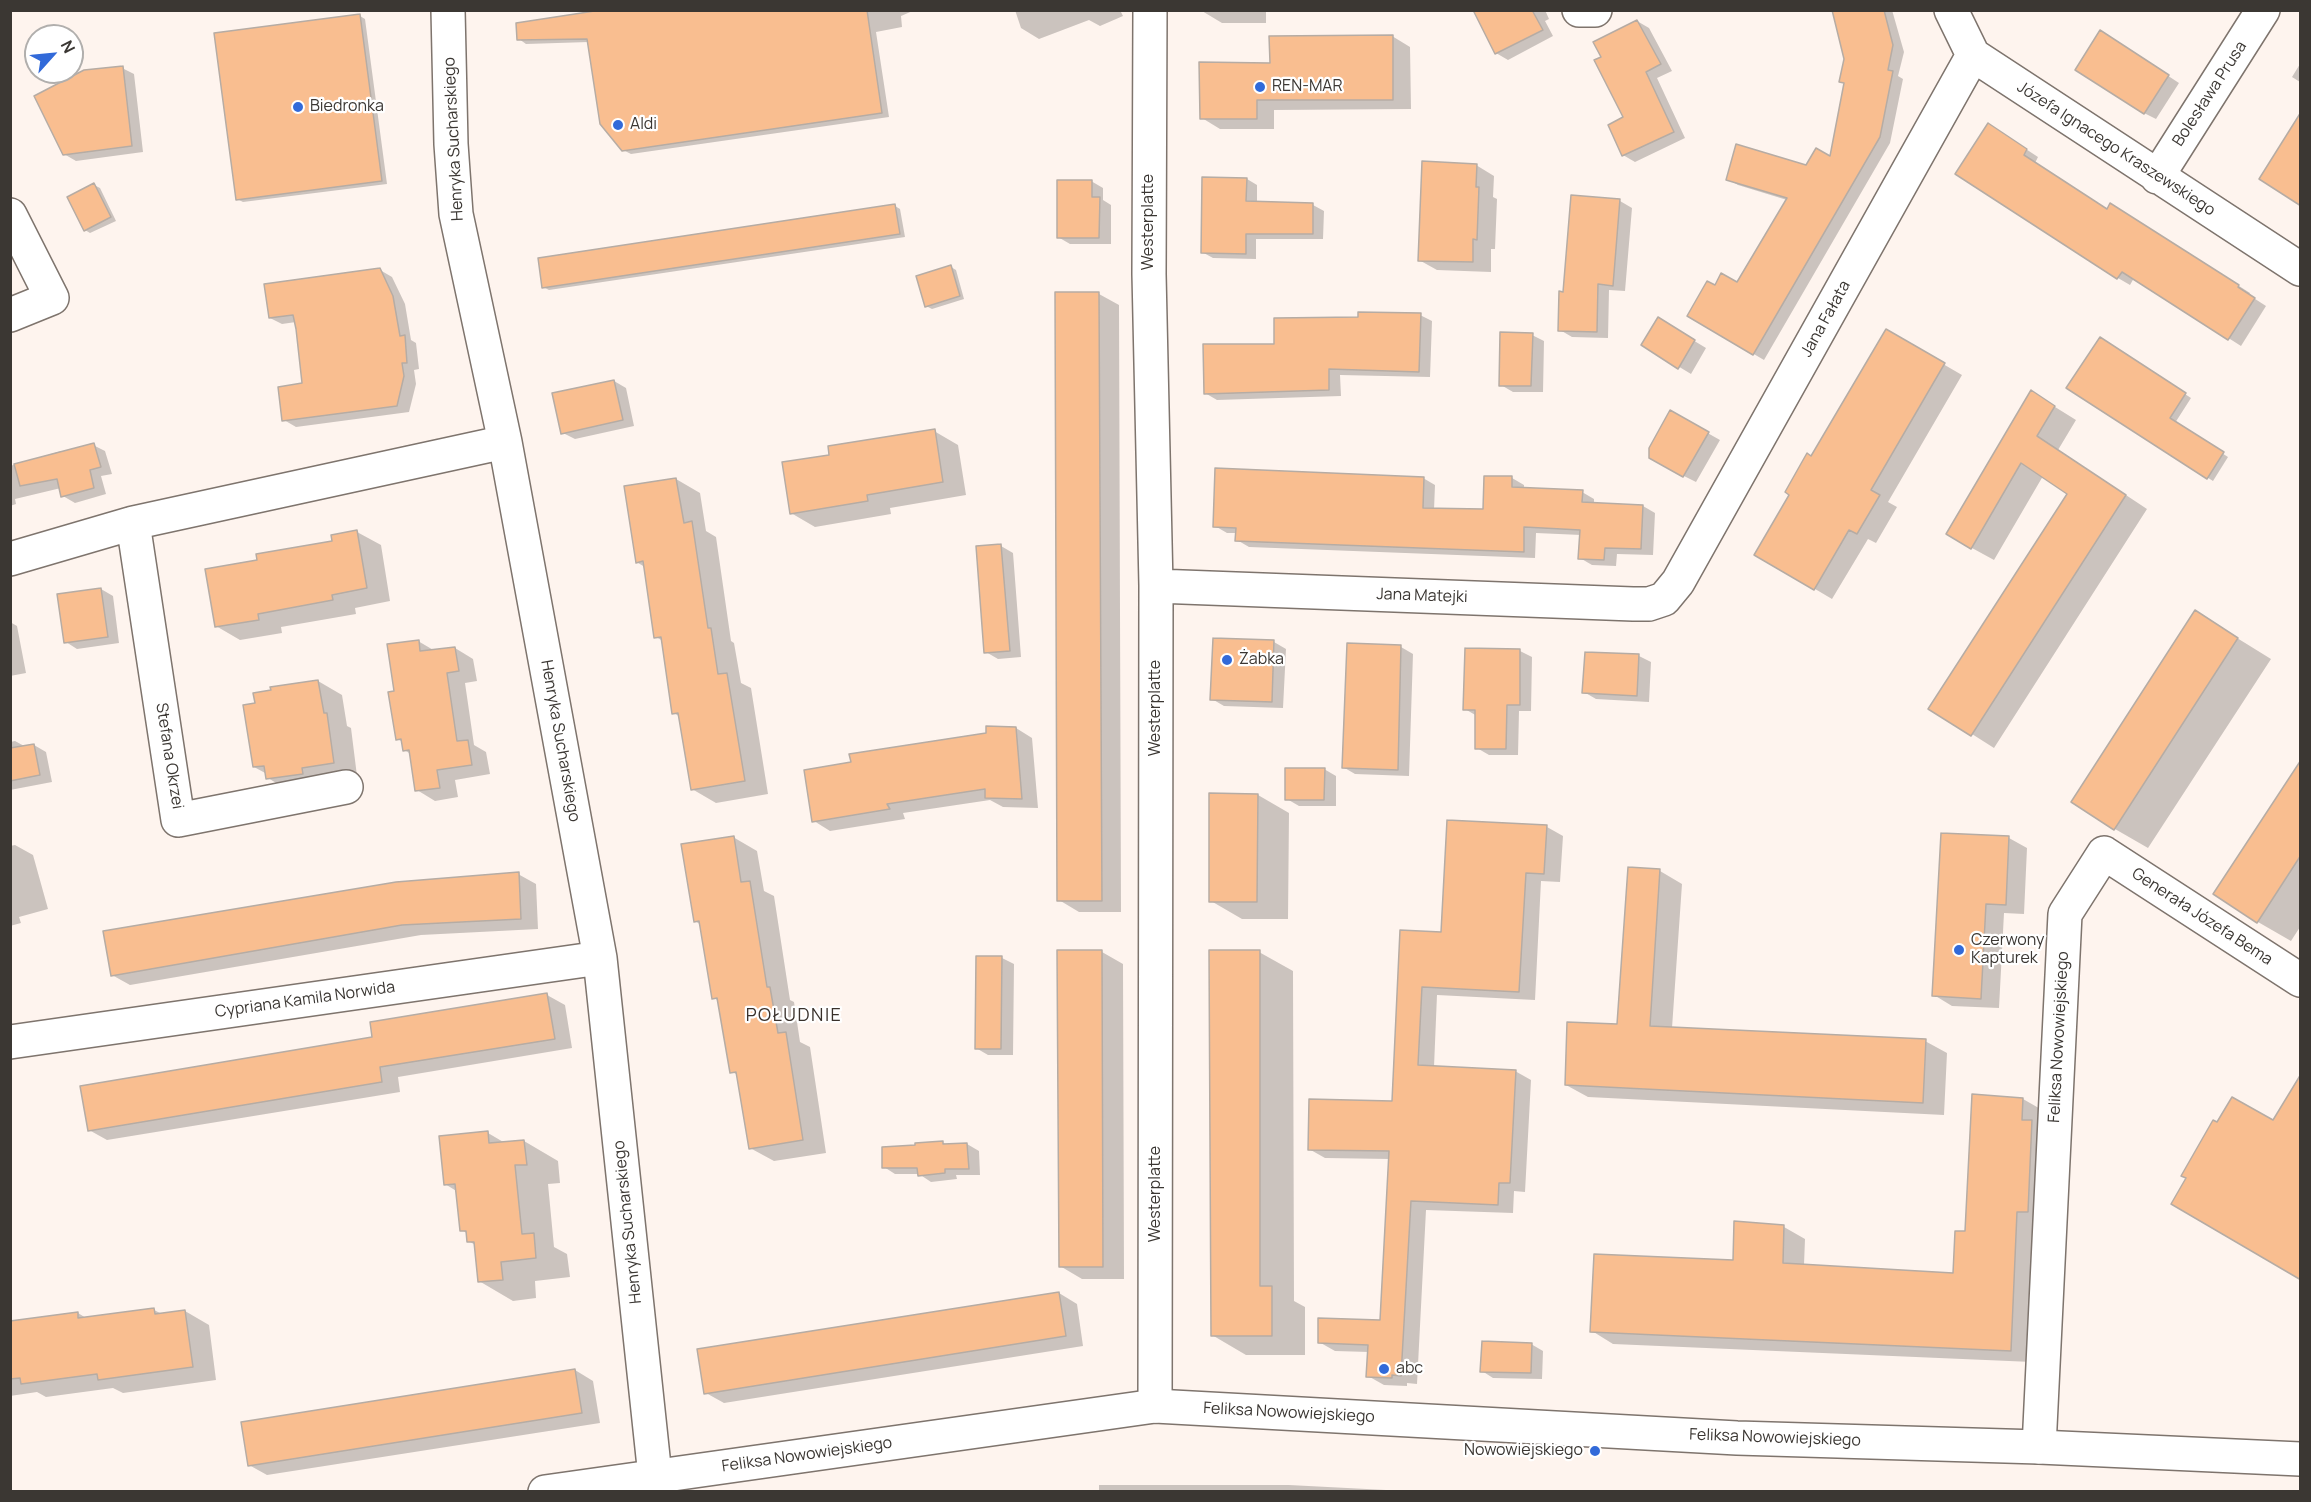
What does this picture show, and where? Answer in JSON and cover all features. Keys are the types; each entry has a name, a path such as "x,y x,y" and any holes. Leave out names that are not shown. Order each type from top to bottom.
{"street":[{"name":"Henryka Sucharskiego","path":"448,10 451,144 456,214 505,442 600,958 655,1476"},
{"name":"Westerplatte","path":"1150,10 1149,274 1156,586 1155,1406"},
{"path":"1579,10 1595,10"},
{"path":"1951,10 1973,55"},
{"name":"Bolesława Prusa","path":"2157,177 2263,10"},
{"name":"Józefa Ignacego Kraszewskiego","path":"1973,55 2301,269"},
{"name":"Jana Fałata","path":"1678,582 1973,55"},
{"path":"10,215 52,298 10,315"},
{"path":"10,559 133,523 505,442"},
{"name":"Stefana Okrzei","path":"133,523 178,820 346,787"},
{"name":"Jana Matejki","path":"1156,586 1649,604 1664,599 1678,582"},
{"name":"Feliksa Nowowiejskiego","path":"2039,1447 2065,914 2104,853"},
{"name":"Generała Józefa Bema","path":"2104,853 2301,980"},
{"name":"Cypriana Kamila Norwida","path":"10,1042 600,958"},
{"name":"Feliksa Nowowiejskiego","path":"545,1491 1155,1406 1737,1438 2039,1447 2301,1459"}],"building":[{"path":"601,10 867,10 882,113 622,151 600,124 587,39 517,40 516,23"},
{"path":"1473,10 1532,10 1543,30 1495,54"},
{"path":"1832,10 1884,10 1893,45 1888,70 1893,71 1880,137 1753,355 1687,316 1707,281 1715,285 1721,273 1737,282 1787,198 1726,180 1736,144 1806,165 1816,148 1830,156 1844,83 1839,82 1844,59"},
{"name":"Biedronka","path":"360,14 382,181 236,200 214,33"},
{"path":"1637,20 1661,64 1646,72 1674,132 1622,156 1608,125 1623,117 1594,60 1601,57 1593,42"},
{"path":"2100,30 2169,75 2144,114 2075,70"},
{"path":"1393,35 1393,100 1257,100 1257,119 1200,119 1199,62 1270,63 1269,36"},
{"path":"123,66 132,146 63,155 34,96 57,84 84,84 84,70"},
{"path":"2301,112 2301,206 2259,179"},
{"path":"1988,123 2027,149 2024,155 2107,209 2110,203 2239,285 2238,287 2255,298 2228,340 2122,272 2117,279 1955,174"},
{"path":"1422,161 1477,164 1476,187 1479,187 1477,240 1473,239 1473,262 1418,261"},
{"path":"1202,177 1247,178 1246,201 1313,203 1313,234 1246,234 1246,254 1201,253"},
{"path":"1057,180 1092,180 1092,197 1100,197 1099,238 1057,238"},
{"path":"94,183 111,217 84,231 67,197"},
{"path":"1571,195 1620,199 1613,286 1598,284 1597,332 1558,331 1559,291 1563,292"},
{"path":"895,204 900,234 542,288 538,258"},
{"path":"951,265 960,296 925,307 916,276"},
{"path":"380,268 393,296 400,336 405,335 407,363 402,363 404,376 397,406 282,421 278,387 302,383 296,329 293,315 269,318 264,284"},
{"path":"1055,292 1099,292 1102,901 1057,901"},
{"path":"1358,312 1421,313 1419,372 1329,369 1329,390 1204,394 1203,344 1274,344 1274,318 1358,317"},
{"path":"1658,317 1695,340 1678,369 1641,345"},
{"path":"1886,329 1945,363 1871,490 1880,495 1857,534 1849,530 1814,590 1754,555 1789,495 1785,492 1807,453 1811,456"},
{"path":"1500,332 1533,333 1531,386 1499,386"},
{"path":"2100,337 2186,393 2170,418 2224,452 2207,479 2066,388"},
{"path":"614,380 623,420 561,434 552,393"},
{"path":"2031,390 2055,406 2037,436 2126,495 1971,736 1928,709 2067,494 2021,463 1971,549 1946,534"},
{"path":"1670,410 1709,432 1683,477 1649,458 1649,448"},
{"path":"935,429 943,482 867,495 868,501 790,514 782,462 829,455 828,446"},
{"path":"94,443 101,467 90,470 94,488 61,497 57,479 20,486 14,464"},
{"path":"1215,468 1424,477 1423,508 1483,509 1484,476 1512,476 1512,487 1583,490 1582,502 1643,505 1641,549 1605,548 1604,560 1578,559 1580,530 1524,527 1524,552 1235,541 1236,528 1213,527"},
{"path":"676,478 684,523 692,521 708,628 711,628 718,674 727,673 745,781 691,790 678,713 672,714 661,637 654,638 643,561 636,563 624,486"},
{"path":"357,530 367,588 332,595 333,600 258,614 259,620 215,627 205,569 257,560 256,554 332,541 331,535"},
{"path":"1001,544 1010,651 984,653 976,546"},
{"path":"101,588 108,637 64,643 57,594"},
{"path":"2195,610 2238,638 2114,830 2071,802"},
{"path":"1213,638 1274,640 1272,702 1210,700"},
{"path":"419,640 420,651 455,647 459,671 447,673 457,741 468,740 472,765 437,770 440,788 415,791 409,750 403,751 401,739 396,740 388,692 394,691 387,644"},
{"path":"1347,643 1401,645 1398,770 1342,768"},
{"path":"1465,648 1520,649 1520,705 1507,705 1506,749 1475,749 1475,710 1463,710"},
{"path":"1585,652 1639,654 1637,696 1582,693"},
{"path":"318,680 324,713 327,713 334,763 302,768 303,774 266,779 264,766 253,767 243,705 255,703 253,693 271,690 270,687"},
{"path":"986,726 1016,727 1022,799 985,798 985,789 887,804 890,809 812,822 804,770 851,762 849,754 986,733"},
{"path":"34,744 40,775 10,781 10,748"},
{"path":"2301,760 2301,855 2257,923 2213,894"},
{"path":"1285,768 1325,768 1324,800 1285,800"},
{"path":"1209,793 1258,794 1257,902 1209,902"},
{"path":"1447,820 1547,825 1544,874 1526,873 1519,992 1422,987 1418,1065 1516,1070 1510,1183 1499,1183 1498,1205 1411,1201 1401,1376 1366,1377 1368,1345 1318,1343 1318,1318 1380,1320 1389,1151 1308,1150 1309,1099 1392,1101 1400,930 1441,932"},
{"name":"Czerwony Kapturek","path":"1941,833 2009,836 2006,905 1986,904 1981,999 1932,996"},
{"path":"734,836 741,882 750,881 767,987 770,987 778,1033 786,1032 803,1140 749,1149 736,1072 730,1073 717,998 712,999 699,921 694,922 681,844"},
{"path":"1628,867 1660,869 1650,1026 1926,1039 1923,1103 1565,1085 1567,1022 1617,1024"},
{"path":"519,872 521,919 402,925 111,976 103,931 396,882"},
{"path":"1057,950 1102,950 1103,1267 1059,1267"},
{"path":"1209,950 1260,950 1260,1286 1272,1286 1272,1336 1211,1336"},
{"path":"976,956 1002,956 1001,1049 975,1049"},
{"path":"547,993 555,1039 380,1067 382,1082 88,1131 80,1086 372,1037 370,1022"},
{"path":"2301,1074 2301,1280 2171,1204 2186,1178 2181,1176 2213,1120 2217,1122 2232,1097 2273,1120"},
{"path":"1972,1094 2023,1098 2022,1120 2032,1120 2028,1212 2017,1212 2011,1351 1590,1332 1594,1254 1733,1260 1734,1221 1784,1225 1783,1263 1953,1273 1955,1231 1965,1231"},
{"path":"488,1131 489,1143 524,1140 527,1165 515,1165 522,1234 534,1233 536,1258 501,1262 503,1280 478,1282 474,1242 467,1242 466,1231 460,1231 455,1184 444,1185 439,1136"},
{"path":"943,1141 943,1144 967,1143 969,1169 945,1169 945,1173 918,1176 917,1168 882,1168 882,1147"},
{"path":"1059,1292 1066,1336 704,1394 697,1349"},
{"path":"154,1308 155,1314 185,1310 193,1367 98,1380 97,1374 21,1384 20,1378 10,1379 10,1321 78,1312 78,1318"},
{"path":"1482,1341 1532,1343 1531,1373 1480,1372"},
{"path":"575,1369 582,1413 248,1466 241,1422"}],"place":[{"name":"REN-MAR","path":"1260,87"},
{"name":"Biedronka","path":"298,107"},
{"name":"Aldi","path":"618,125"},
{"name":"Żabka","path":"1227,660"},
{"name":"Czerwony Kapturek","path":"1959,950"},
{"name":"abc","path":"1384,1369"},
{"name":"Nowowiejskiego","path":"1595,1451"}],"district":[{"name":"POŁUDNIE","path":"794,1016"}]}
